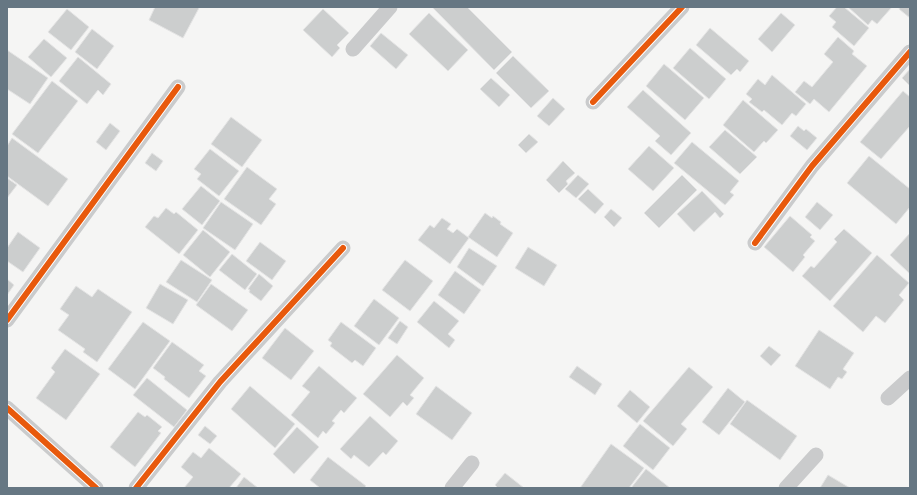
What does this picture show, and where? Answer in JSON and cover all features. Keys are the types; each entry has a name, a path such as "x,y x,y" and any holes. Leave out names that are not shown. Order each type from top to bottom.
{"street":[{"path":"353,49 390,7"},
{"path":"593,102 682,7"},
{"path":"755,244 812,166 910,52"},
{"path":"7,320 178,87"},
{"path":"136,488 220,382 343,248"},
{"path":"888,398 910,378"},
{"path":"7,408 96,488"},
{"path":"786,488 816,455"},
{"path":"452,488 472,463"}],"building":[{"path":"155,7 199,8 183,38 149,20"},
{"path":"432,7 467,7 512,52 494,70"},
{"path":"837,7 844,7 869,28 854,46 832,27 836,22 829,16"},
{"path":"848,7 892,7 877,24 872,20 868,25"},
{"path":"900,7 910,7 910,18 899,9"},
{"path":"67,9 89,27 71,50 48,32"},
{"path":"323,9 349,33 337,45 340,48 332,57 303,30"},
{"path":"429,13 468,50 448,71 409,34"},
{"path":"781,13 795,25 772,52 758,39"},
{"path":"710,28 749,61 740,72 737,69 731,75 696,45"},
{"path":"92,29 114,46 97,69 75,52"},
{"path":"381,33 408,55 396,69 370,46"},
{"path":"838,37 854,51 852,54 867,66 829,112 814,99 810,104 795,92 804,81 812,87 833,62 824,54"},
{"path":"44,39 67,58 51,77 28,57"},
{"path":"690,48 726,79 709,99 673,68"},
{"path":"7,50 48,78 30,104 7,89"},
{"path":"513,56 549,91 531,108 496,73"},
{"path":"78,57 111,84 103,95 98,90 87,104 59,81"},
{"path":"664,64 704,98 685,120 646,86"},
{"path":"910,69 910,86 902,78"},
{"path":"772,75 806,104 796,116 792,113 782,125 764,110 762,112 749,102 752,99 746,94 758,79 765,85"},
{"path":"491,78 510,95 499,107 480,89"},
{"path":"52,81 78,101 38,153 12,134"},
{"path":"643,90 691,133 671,155 655,141 660,136 627,107"},
{"path":"903,91 910,97 910,126 881,159 860,142"},
{"path":"553,98 565,109 549,126 537,116"},
{"path":"743,100 778,130 766,143 764,141 754,152 723,125"},
{"path":"231,117 262,140 242,167 211,144"},
{"path":"110,123 120,131 106,150 96,142"},
{"path":"798,126 804,131 806,129 817,138 807,150 790,136"},
{"path":"725,130 757,157 740,174 709,147"},
{"path":"529,134 538,142 526,153 518,145"},
{"path":"12,138 68,179 48,206 7,176 7,146"},
{"path":"692,142 739,181 730,192 734,195 725,205 674,163"},
{"path":"649,146 674,168 653,191 628,169"},
{"path":"210,149 239,171 219,196 197,179 201,174 194,169"},
{"path":"152,153 163,161 156,171 145,163"},
{"path":"869,156 910,189 910,207 896,224 847,183"},
{"path":"563,161 575,173 566,181 568,184 559,193 546,180"},
{"path":"247,167 277,189 269,199 276,204 261,225 224,199"},
{"path":"578,175 589,184 576,198 565,189"},
{"path":"682,175 697,190 659,228 644,213"},
{"path":"7,178 17,185 7,198"},
{"path":"201,186 220,201 202,225 182,209"},
{"path":"588,189 604,204 595,214 578,199"},
{"path":"702,191 724,214 720,218 715,212 694,232 677,214"},
{"path":"221,202 253,224 235,250 203,228"},
{"path":"817,202 833,215 820,230 805,217"},
{"path":"166,208 174,214 176,212 198,230 179,254 145,227 154,216 158,218"},
{"path":"611,209 622,218 614,227 604,217"},
{"path":"485,213 492,218 493,216 501,222 500,224 513,233 497,257 468,237"},
{"path":"790,216 812,235 810,237 815,241 803,255 805,257 793,272 764,247"},
{"path":"442,218 451,224 447,229 453,233 457,229 469,238 450,264 418,240 430,225 434,228"},
{"path":"844,229 872,253 830,301 802,276 811,266 814,268 837,242 834,239"},
{"path":"203,230 230,252 210,277 183,255"},
{"path":"18,232 40,248 23,272 7,261 7,248"},
{"path":"910,233 910,274 890,255"},
{"path":"260,242 286,261 272,280 246,261"},
{"path":"528,247 557,265 544,286 515,268"},
{"path":"469,248 497,266 483,286 457,267"},
{"path":"232,254 257,274 245,290 219,270"},
{"path":"877,255 909,283 899,295 904,300 885,323 876,316 863,332 833,306"},
{"path":"181,260 212,280 197,302 166,282"},
{"path":"405,260 433,281 410,311 382,290"},
{"path":"455,271 481,290 464,314 438,295"},
{"path":"259,274 273,286 261,301 249,292 250,290 248,289"},
{"path":"7,279 14,285 7,295"},
{"path":"160,284 188,300 173,324 146,308"},
{"path":"211,284 248,310 232,331 196,305"},
{"path":"76,286 92,297 98,289 132,312 97,362 83,352 85,349 58,330 69,315 60,309"},
{"path":"374,299 399,318 379,345 354,326"},
{"path":"434,301 459,321 448,334 455,340 449,348 417,322"},
{"path":"400,321 408,327 397,344 388,338"},
{"path":"143,322 170,341 135,389 108,369"},
{"path":"341,322 376,348 363,366 355,360 352,363 330,346 332,343 328,340"},
{"path":"285,328 314,351 291,380 262,358"},
{"path":"819,330 854,353 843,369 847,372 842,379 838,377 830,389 795,366"},
{"path":"172,342 204,365 199,371 206,376 189,398 164,379 165,377 153,368"},
{"path":"769,346 781,355 771,366 760,356"},
{"path":"65,349 100,374 66,420 36,398 55,372 51,368"},
{"path":"397,355 424,378 410,395 414,398 407,406 403,402 390,417 363,394"},
{"path":"319,366 357,398 344,413 341,410 332,421 335,423 326,434 323,431 318,438 291,415 310,392 302,386"},
{"path":"577,366 602,384 595,395 569,377"},
{"path":"689,367 713,387 681,424 687,429 673,446 643,421"},
{"path":"147,378 187,410 174,427 133,395"},
{"path":"250,386 295,424 275,448 231,409"},
{"path":"436,386 472,413 452,440 416,414"},
{"path":"728,388 745,402 719,435 702,422"},
{"path":"630,390 650,407 637,423 617,406"},
{"path":"747,400 797,436 780,460 730,424"},
{"path":"138,412 145,417 147,415 162,427 158,431 161,433 135,467 110,447"},
{"path":"370,416 398,441 386,455 383,452 369,467 354,455 351,459 340,449"},
{"path":"640,424 670,448 653,470 623,446"},
{"path":"205,426 217,436 210,444 198,435"},
{"path":"297,427 319,447 294,474 273,454"},
{"path":"611,444 644,468 629,488 580,488"},
{"path":"209,448 241,474 229,488 184,488 193,477 181,467 193,452 201,458"},
{"path":"328,457 366,486 364,488 320,488 310,480"},
{"path":"646,469 670,488 631,488"},
{"path":"505,473 524,488 498,488 495,485"},
{"path":"828,475 850,488 820,488"},
{"path":"244,477 258,488 236,488"}],"cycle path":[{"path":"593,102 682,7"},
{"path":"755,243 812,166 910,52"},
{"path":"7,320 178,87"},
{"path":"136,488 220,382 343,248"},
{"path":"7,408 96,488"}]}
